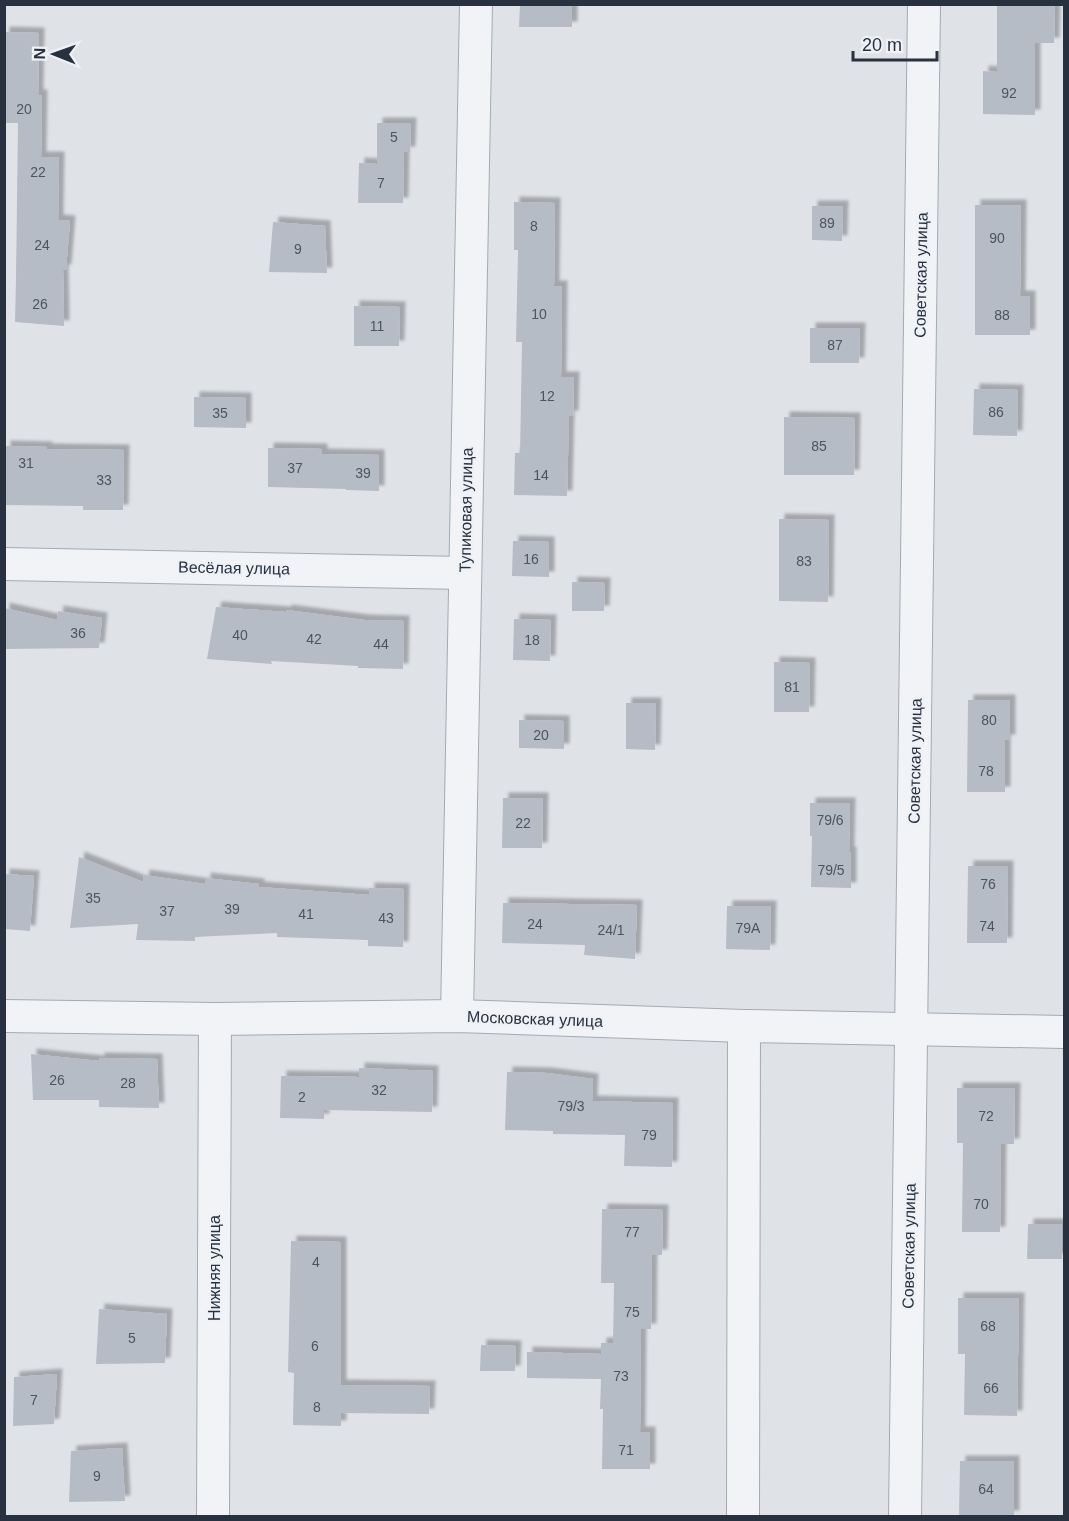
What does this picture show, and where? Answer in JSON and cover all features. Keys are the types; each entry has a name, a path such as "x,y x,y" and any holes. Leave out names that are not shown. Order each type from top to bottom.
{"street":[{"name":"Тупиковая улица","path":"457,1016 476,4"},
{"name":"Советская улица","path":"905,1516 924,4"},
{"name":"Весёлая улица","path":"4,564 464,573"},
{"name":"Московская улица","path":"4,1016 215,1019 457,1016 744,1026 1065,1032"},
{"name":"Нижняя улица","path":"213,1516 215,1019"},
{"path":"743,1516 744,1026"}],"building":[{"path":"520,4 572,4 572,27 519,27"},
{"path":"997,4 1055,4 1054,43 1035,43 1035,115 983,114 983,71 997,72"},
{"path":"4,32 39,33 38,95 42,95 41,157 59,157 58,220 70,221 66,270 63,270 64,326 15,322 18,123 5,123"},
{"path":"377,123 411,123 410,152 404,152 403,203 358,203 359,163 377,164"},
{"path":"514,202 555,203 554,286 562,286 561,377 574,377 573,416 569,416 567,496 514,495 515,453 520,453 522,342 516,342 518,250 514,250"},
{"path":"975,205 1021,205 1020,296 1030,296 1030,335 975,335"},
{"path":"812,206 843,206 842,241 812,240"},
{"path":"273,222 325,226 327,273 269,272"},
{"path":"354,306 400,307 399,346 354,346"},
{"path":"810,328 860,328 859,363 810,363"},
{"path":"974,389 1018,390 1017,436 973,435"},
{"path":"194,397 246,398 246,428 194,427"},
{"path":"784,417 855,418 854,475 784,475"},
{"path":"5,446 124,450 123,510 83,510 83,506 4,505"},
{"path":"268,448 322,449 322,454 379,455 379,491 268,487"},
{"path":"779,519 829,520 828,602 779,601"},
{"path":"513,541 549,542 549,577 512,576"},
{"path":"572,582 605,583 604,611 572,611"},
{"path":"216,607 286,612 286,610 364,620 404,621 403,669 207,659"},
{"path":"4,608 57,620 58,611 102,618 99,648 4,649"},
{"path":"514,619 551,620 550,661 513,660"},
{"path":"774,662 810,663 809,712 774,712"},
{"path":"968,700 1010,700 1010,740 1005,740 1005,792 967,792"},
{"path":"626,703 656,703 655,750 626,749"},
{"path":"519,720 564,721 564,749 519,748"},
{"path":"503,798 543,798 542,848 502,848"},
{"path":"810,803 850,803 851,888 811,887"},
{"path":"79,857 143,882 144,875 205,884 205,878 259,884 259,887 369,895 369,888 404,889 403,947 368,946 368,940 277,937 277,933 195,937 195,941 136,940 138,924 70,928"},
{"path":"968,866 1008,866 1007,943 967,943"},
{"path":"4,874 34,876 30,931 4,929"},
{"path":"503,903 637,905 635,959 584,955 585,945 502,943"},
{"path":"727,906 771,906 770,950 726,949"},
{"path":"31,1054 99,1061 99,1058 157,1059 159,1108 99,1107 99,1100 33,1100"},
{"path":"359,1068 433,1071 432,1112 324,1110 324,1119 280,1118 281,1076 359,1077"},
{"path":"507,1072 547,1073 593,1079 592,1101 673,1103 672,1167 624,1166 625,1135 553,1134 553,1131 505,1130"},
{"path":"957,1088 1015,1088 1014,1144 1001,1144 1000,1232 962,1232 963,1143 957,1143"},
{"path":"602,1209 663,1210 662,1255 652,1255 651,1329 641,1329 640,1432 650,1432 650,1469 602,1469 601,1379 527,1378 527,1352 601,1354 601,1343 613,1343 614,1283 601,1283"},
{"path":"1028,1224 1062,1224 1062,1259 1027,1259"},
{"path":"291,1241 341,1242 341,1385 430,1386 429,1414 341,1413 341,1426 293,1425 294,1373 288,1372"},
{"path":"958,1298 1019,1298 1017,1416 964,1415 965,1354 958,1354"},
{"path":"99,1309 167,1314 165,1363 96,1364"},
{"path":"481,1345 516,1346 515,1371 480,1371"},
{"path":"57,1374 54,1424 13,1426 14,1377"},
{"path":"122,1448 125,1501 69,1502 71,1451"},
{"path":"960,1461 1014,1461 1014,1516 959,1516"}]}
